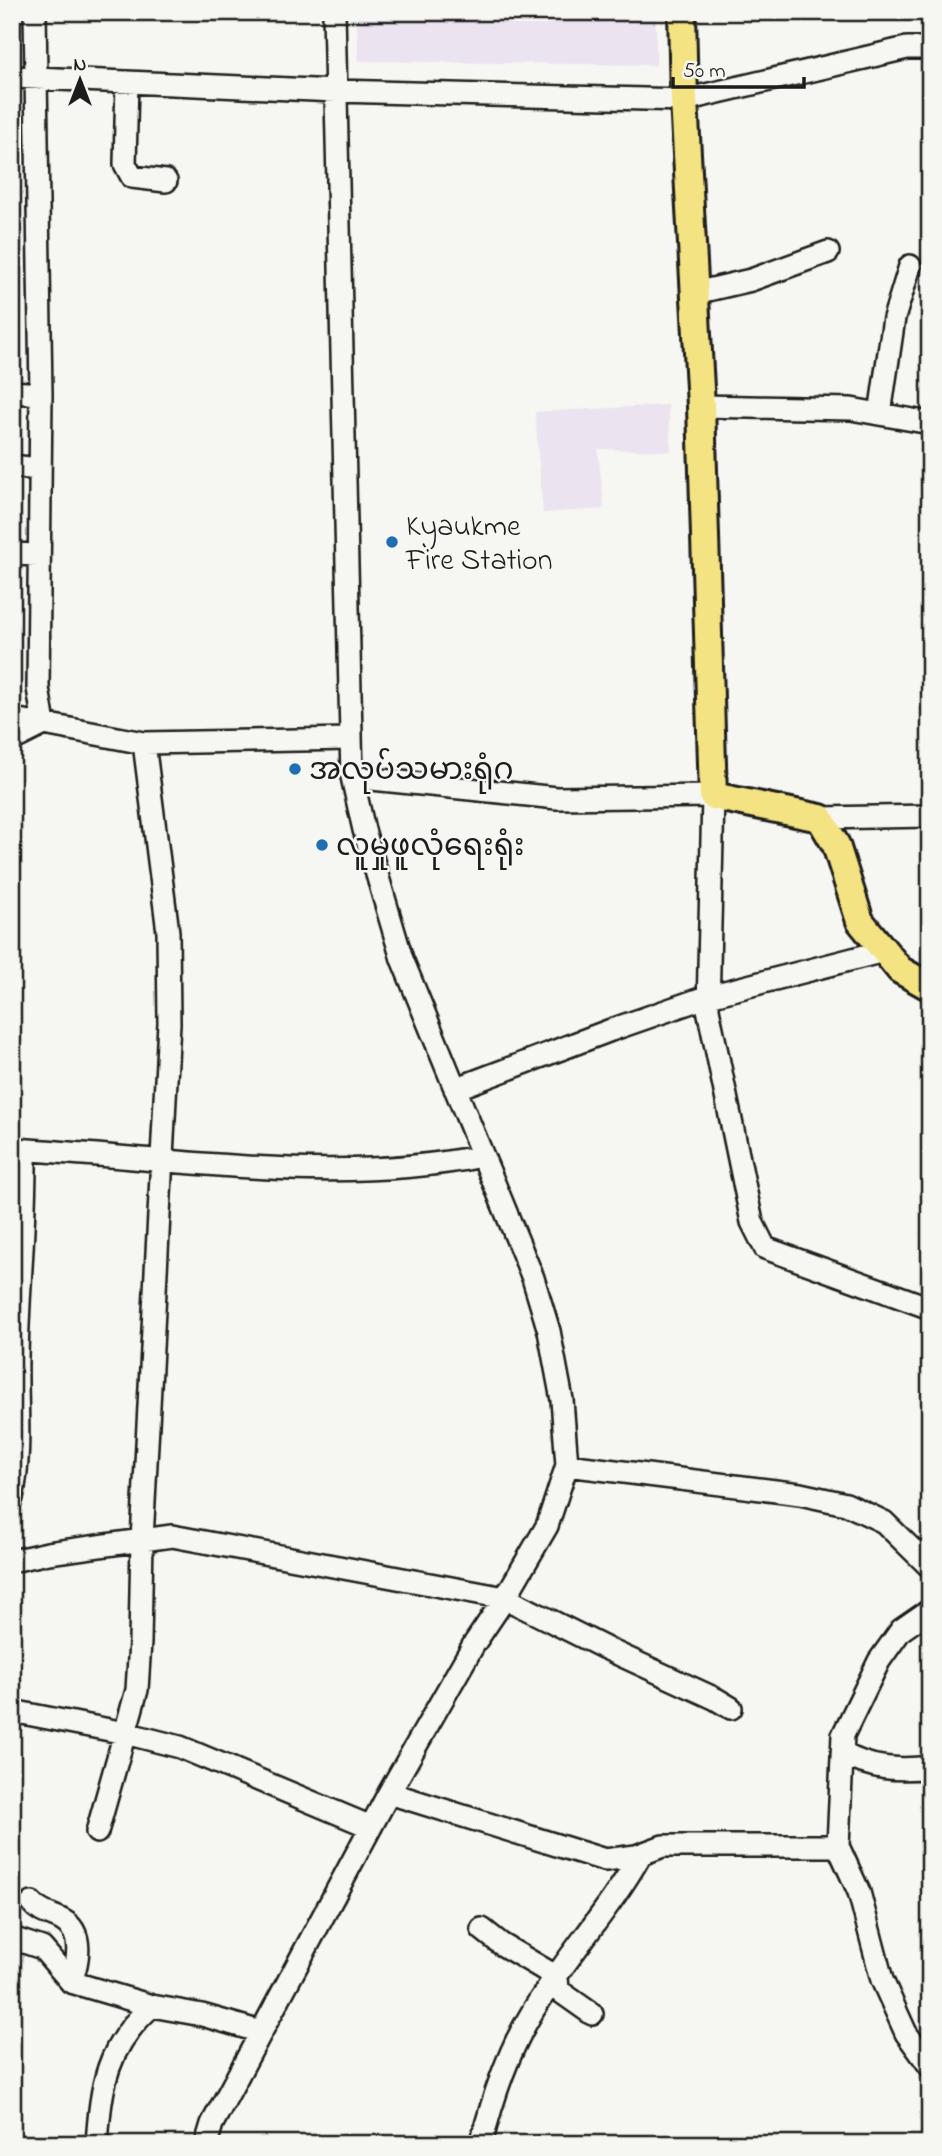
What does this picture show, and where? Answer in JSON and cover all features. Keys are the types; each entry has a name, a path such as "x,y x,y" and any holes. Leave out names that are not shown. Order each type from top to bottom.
{"main road":[{"path":"682,12 684,100 701,406 713,796 820,818 836,845 860,921 900,970 930,986"}],"street":[{"path":"35,12 41,394 38,469 38,688 44,724"},
{"path":"206,2144 212,2124 389,1793 474,1644 505,1598 547,1526 567,1465 562,1401 549,1331 533,1278 402,959 364,830 352,777 334,12"},
{"path":"12,77 336,91 684,100 907,48 930,48"},
{"path":"127,82 125,164 132,177 166,181"},
{"path":"695,293 751,280 828,252"},
{"path":"880,414 894,318 910,266"},
{"path":"12,393 41,394"},
{"path":"701,406 851,409 930,423"},
{"path":"12,466 38,469"},
{"path":"12,554 38,555"},
{"path":"12,719 144,743 351,740"},
{"path":"12,740 44,724"},
{"path":"97,1832 137,1690 169,1012 168,932 144,743"},
{"path":"352,777 557,798 713,796 708,1009 752,1222 765,1248 930,1308"},
{"path":"820,818 930,816"},
{"path":"455,1089 709,996 884,951"},
{"path":"12,1498 20,1439 17,1360 20,1268 26,1205 19,1150 264,1169 414,1167 483,1156"},
{"path":"567,1465 800,1494 846,1504 884,1522 930,1567"},
{"path":"12,1561 48,1553 173,1536 505,1598 731,1708"},
{"path":"930,1610 901,1630 879,1661 843,1735 838,1846 859,1892 882,1980 906,2033 930,2066"},
{"path":"12,1711 125,1733 180,1747 371,1827"},
{"path":"842,1753 860,1763 879,1767 909,1770 930,1768"},
{"path":"389,1793 605,1860 641,1854 663,1846 838,1846"},
{"path":"481,2144 491,2101 533,2010 641,1854"},
{"path":"32,1903 37,1909 65,1921 72,1928 79,1952 71,1982"},
{"path":"482,1929 501,1944 557,1977"},
{"path":"12,1938 43,1948 71,1982 152,2006 190,2012 261,2032"},
{"path":"557,1977 558,1990 592,2014"},
{"path":"97,2144 103,2082 110,2062 117,2045 129,2029 152,2006"}],"shaded area":[{"path":"356,12 656,12 656,65 359,61"},
{"path":"668,405 671,451 598,449 604,509 543,513 535,412"}],"place":[{"name":"Kyaukme Fire Station","path":"392,542"},
{"name":"အလုပ်သမားရုံဂ","path":"295,769"},
{"name":"လူမှုဖူလုံရေးရုံး","path":"322,845"}]}
